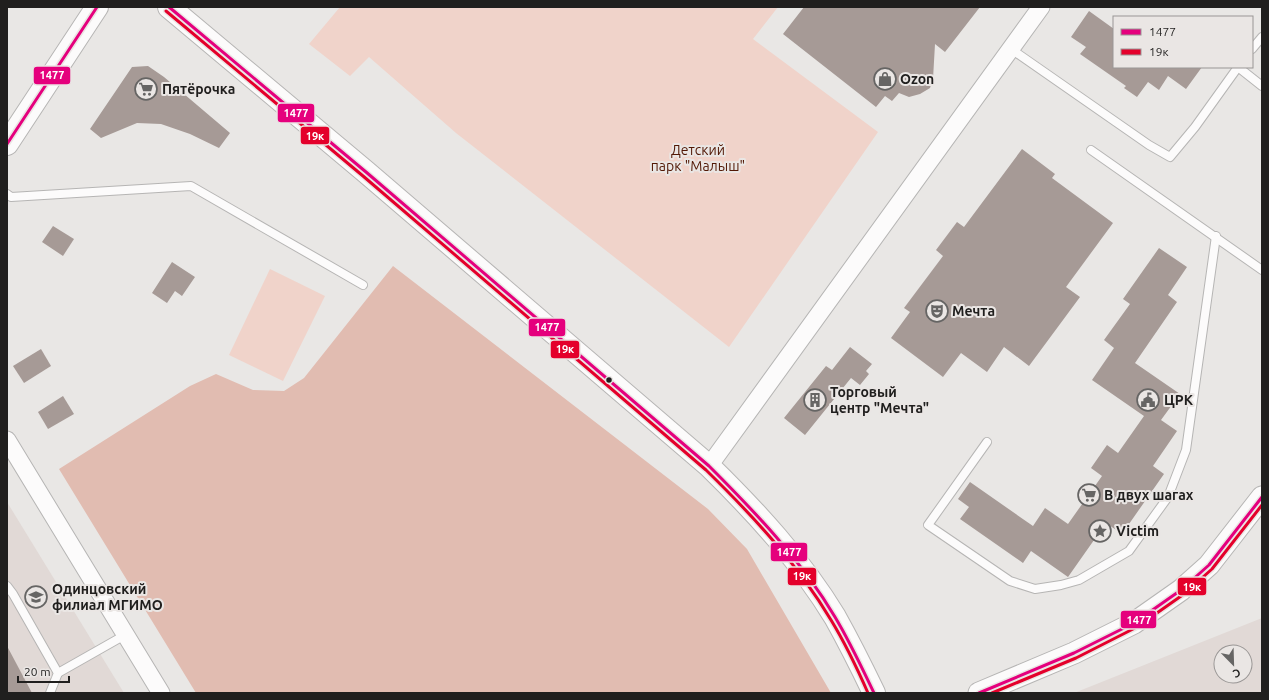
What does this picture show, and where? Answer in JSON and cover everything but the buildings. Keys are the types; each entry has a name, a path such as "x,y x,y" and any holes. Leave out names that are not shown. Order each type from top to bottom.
{"main road":[{"path":"7,144 96,7"},
{"path":"169,7 378,182 709,466 750,507 814,585 835,617 874,693"}],"street":[{"path":"709,466 1041,7"},
{"path":"7,440 161,693"},
{"path":"979,693 1074,653 1134,623 1181,590 1209,565 1262,497"}],"lane":[{"path":"1253,48 1262,37"},
{"path":"1011,49 1149,145 1170,157 1195,127 1237,68"},
{"path":"1239,68 1262,86"},
{"path":"1091,150 1216,236 1262,270"},
{"path":"7,194 11,197 190,186 363,285"},
{"path":"987,442 928,525 1010,581 1035,589 1061,585 1079,580 1129,551 1168,497 1186,450 1216,236"},
{"path":"7,586 58,673"},
{"path":"50,693 58,673 125,635"}],"shaded area":[{"path":"393,266 708,509 747,549 831,693 196,693 59,469 190,386 216,374 253,390 284,391 304,378"},
{"name":"Одинцовский филиал МГИМО","path":"7,502 124,693 7,693"},
{"path":"1262,618 1262,693 1074,693"}],"green space":[{"name":"Детский парк \"Малыш\"","path":"340,7 778,7 753,39 878,132 729,347 456,133 369,57 350,76 309,44"},
{"path":"270,269 325,296 283,381 229,355"}],"transit line":[{"name":"1477","path":"7,144 97,7"},
{"name":"1477","path":"169,7 366,172 709,466 760,519 808,576 840,626 874,693"},
{"name":"19к","path":"166,11 363,176 706,470 757,522 804,579 836,629 851,656 868,693"},
{"name":"1477","path":"979,693 1074,653 1134,623 1181,590 1209,565 1262,497"},
{"name":"19к","path":"992,693 1076,658 1137,627 1184,594 1212,569 1262,505"}],"place":[{"name":"Ozon","path":"885,79"},
{"name":"Пятёрочка","path":"146,89"},
{"name":"Мечта","path":"937,311"},
{"name":"Торговый центр \"Мечта\"","path":"815,400"},
{"name":"ЦРК","path":"1148,400"},
{"name":"В двух шагах","path":"1089,495"},
{"name":"Victim","path":"1100,531"},
{"name":"Одинцовский филиал МГИМО","path":"36,597"}]}
